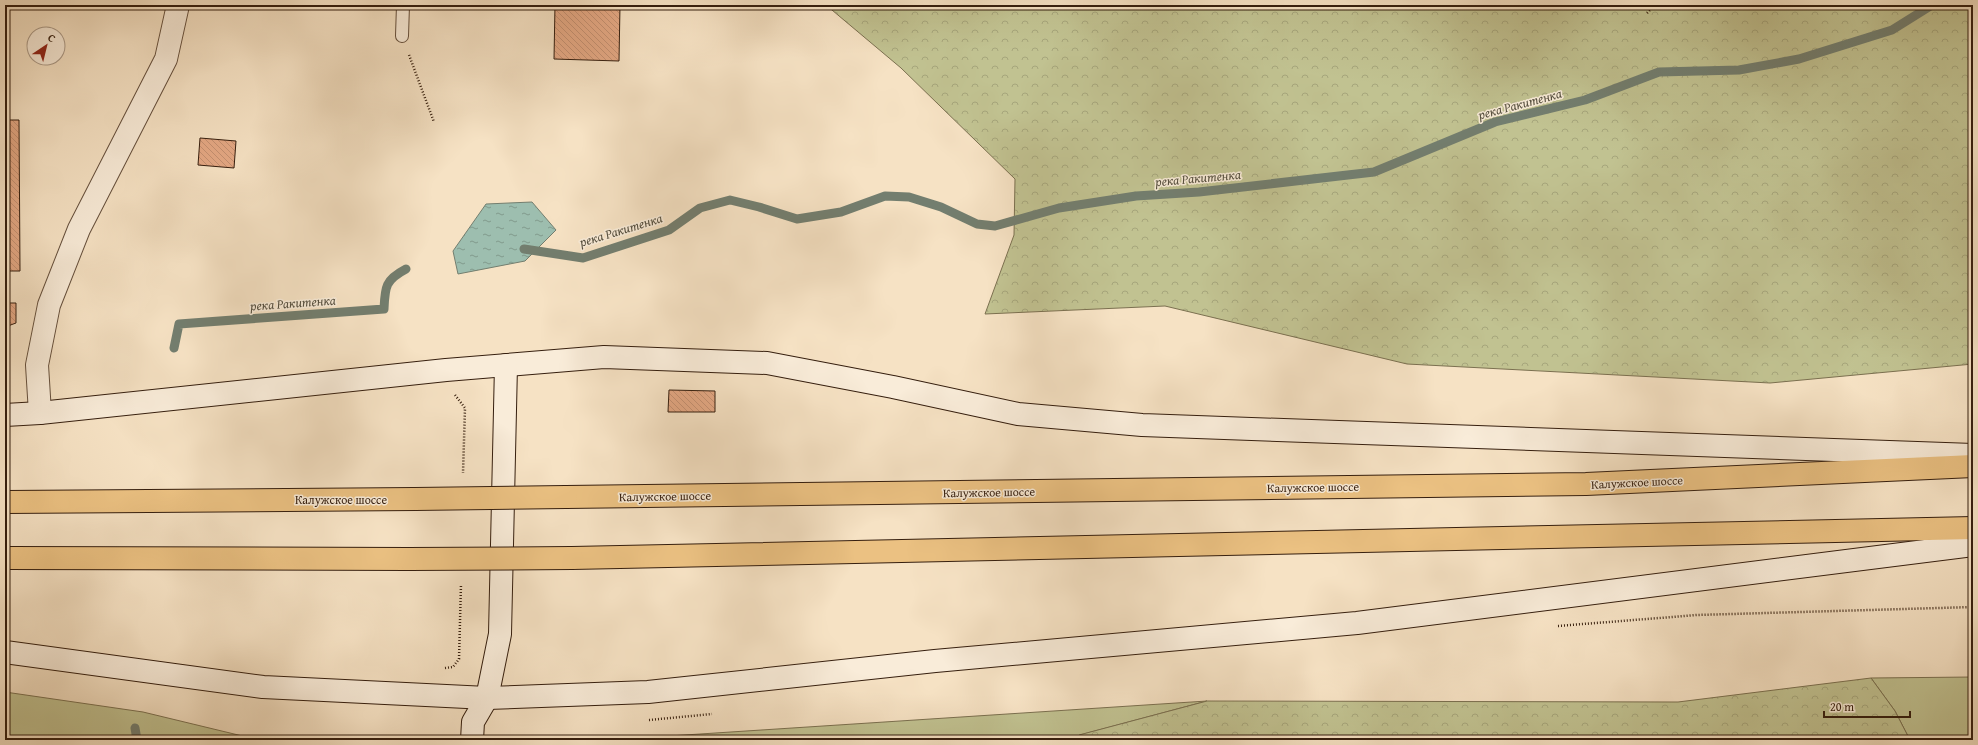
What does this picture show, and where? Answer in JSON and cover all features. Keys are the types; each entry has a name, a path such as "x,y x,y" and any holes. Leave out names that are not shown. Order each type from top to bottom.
{"highway":[{"name":"Калужское шоссе","path":"5,502 415,499 1586,484 1973,466"},
{"path":"5,558 572,558 1973,528"}],"street":[{"path":"40,413 37,365 49,305 79,229 166,58 178,5"},
{"path":"5,415 40,413 506,365 604,357 767,363 893,387 1018,414 1142,425 1973,455"},
{"path":"472,740 473,722 487,698 500,634 506,365"},
{"path":"5,652 263,687 487,698 648,692 935,661 1357,623 1973,545"}],"lane":[{"path":"402,36 403,5"}],"path":[{"path":"1648,14 1654,5"},
{"path":"402,36 434,122"},
{"path":"1697,615 1973,607"}],"green space":[{"path":"826,5 1973,5 1973,364 1770,383 1407,364 1165,306 985,314 1014,235 1015,179 901,68"},
{"path":"1973,677 1973,740 1910,740 1895,711 1871,678"},
{"path":"1871,678 1895,711 1910,740 1080,740 1079,735 1207,701 1678,702"},
{"path":"5,692 143,712 259,740 5,740"},
{"path":"1207,701 1080,735 1080,740 608,740"}],"water":[{"path":"532,202 556,230 525,261 458,274 453,251 486,204"}],"building":[{"path":"555,5 620,5 619,61 554,59"},
{"path":"5,120 19,120 20,271 5,271"},
{"path":"200,138 236,141 234,168 198,165"},
{"path":"5,303 16,303 16,323 5,327"},
{"path":"669,390 715,391 715,412 668,412"}],"waterway":[{"name":"река Ракитенка","path":"524,249 583,258 669,230 700,208 730,200 797,219 841,212 885,196 909,197 941,207 977,224 995,226 1059,208 1136,196 1199,192 1374,172 1495,122 1585,100 1659,72 1739,70 1799,59 1892,30 1932,5"},
{"name":"река Ракитенка","path":"174,348 179,324 384,309 386,290 390,281 406,269"},
{"name":"река Ракитенка","path":"135,728 137,740"}]}
